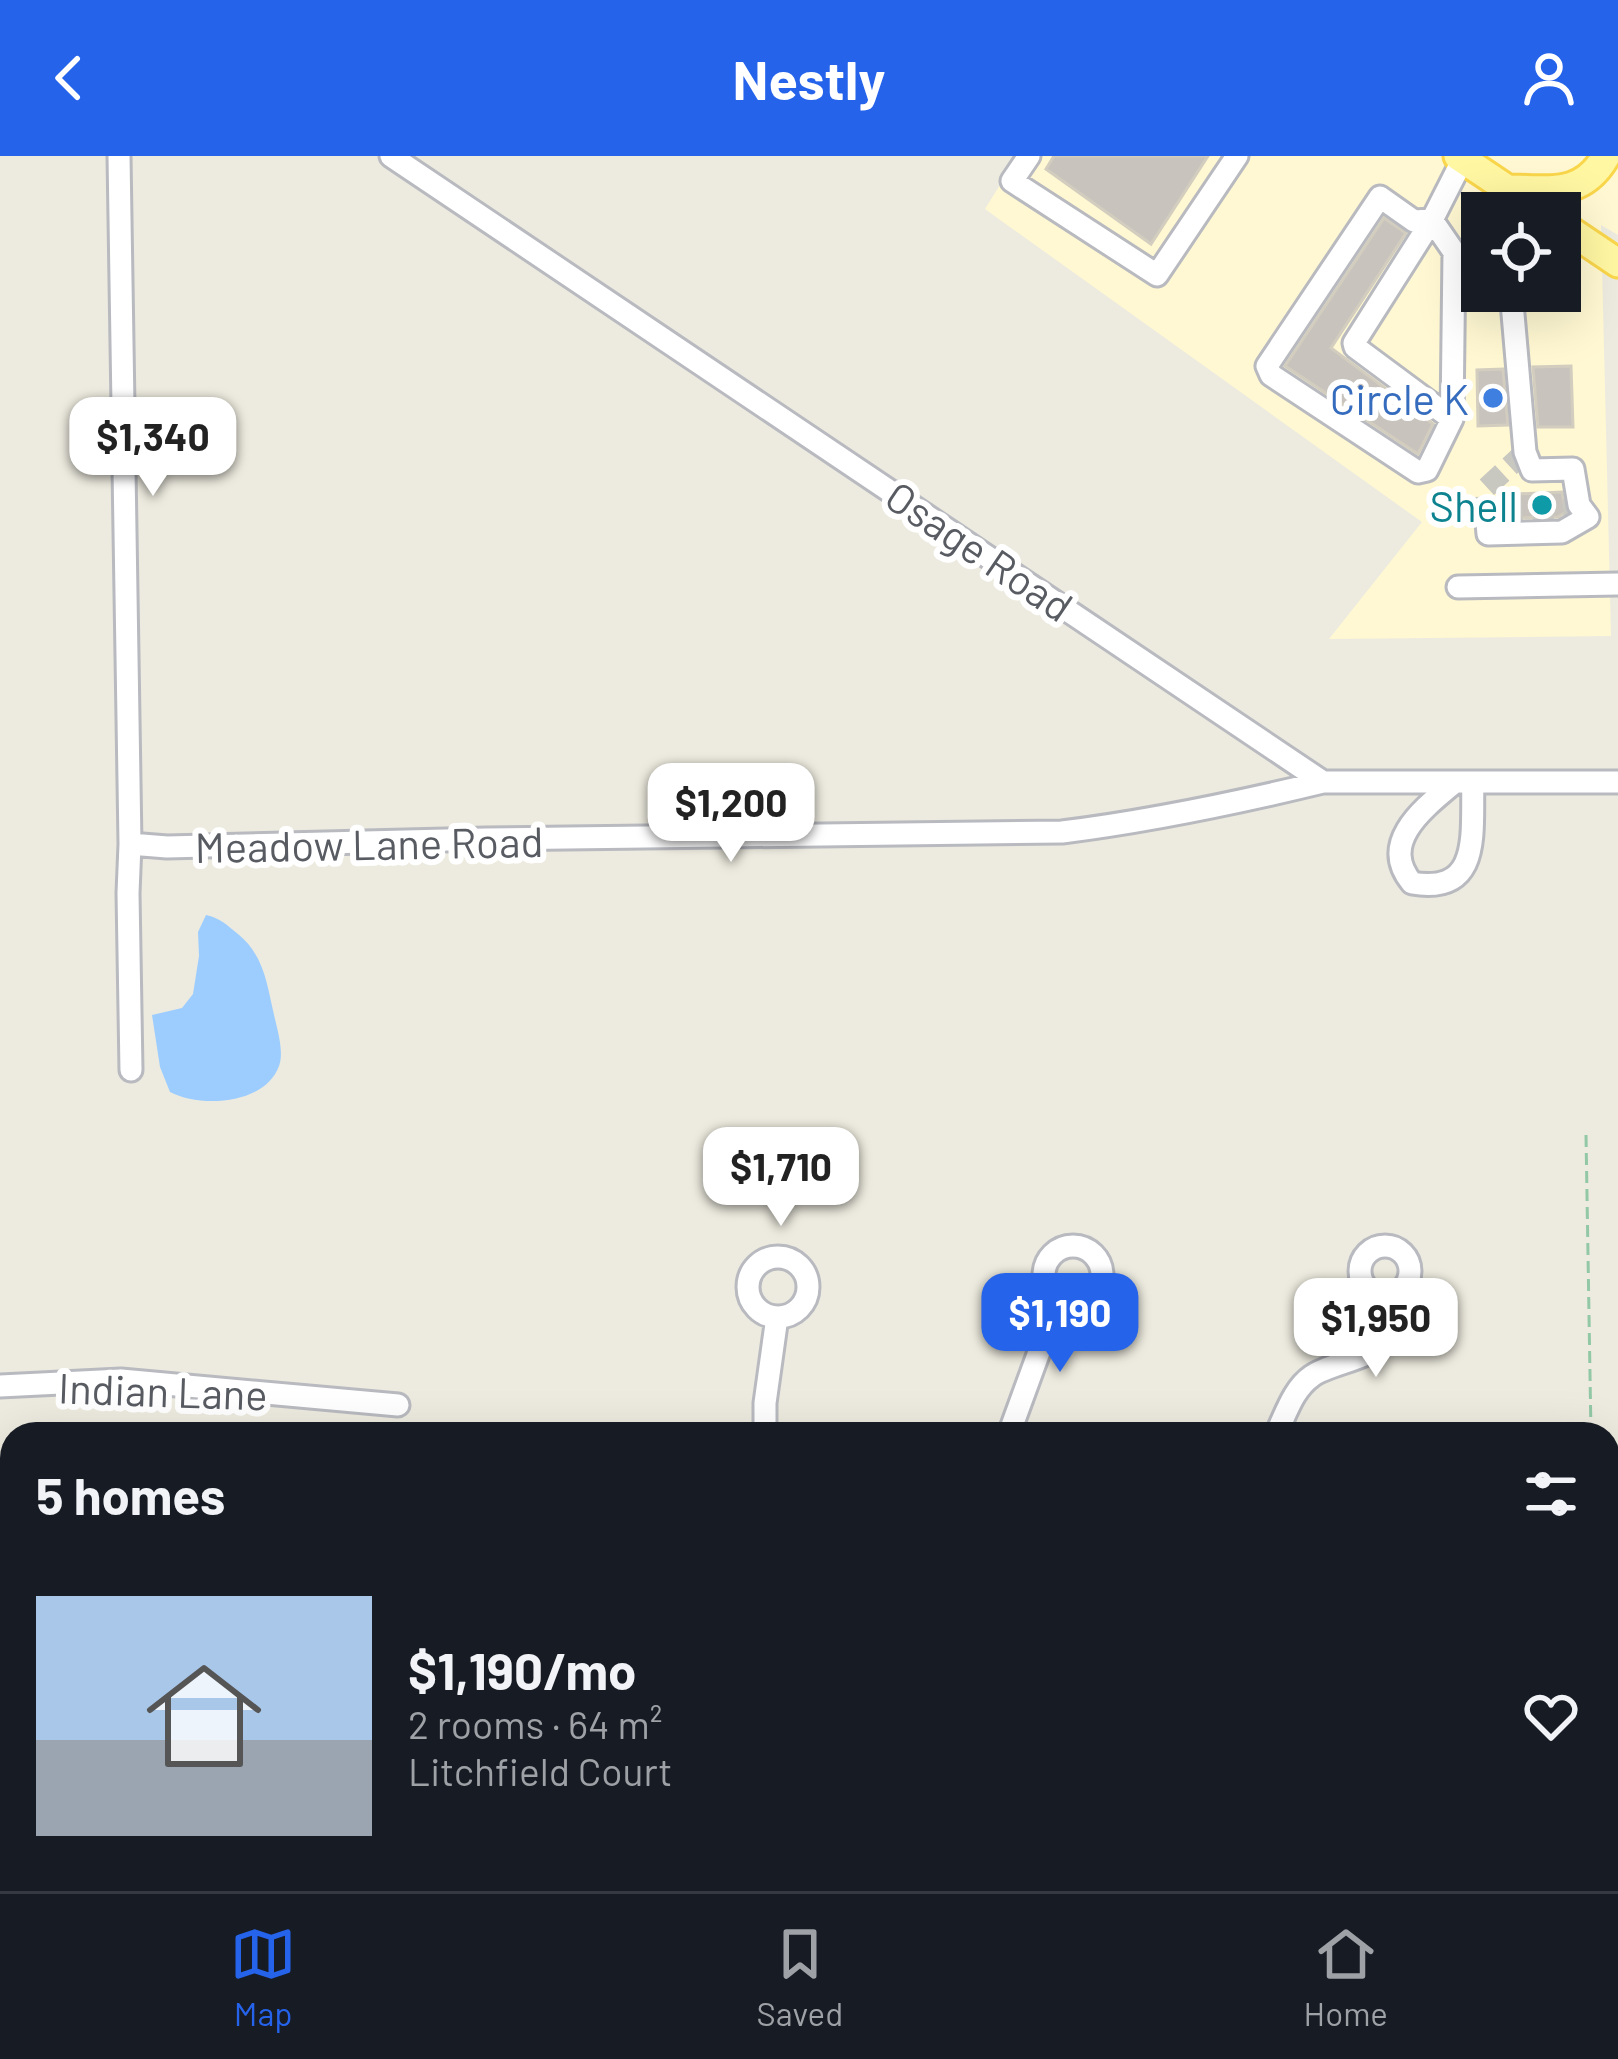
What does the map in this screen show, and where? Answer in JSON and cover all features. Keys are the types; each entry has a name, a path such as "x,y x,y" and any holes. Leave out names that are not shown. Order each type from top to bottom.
{"main road":[{"path":"1508,189 1567,189 1583,184 1606,156"},
{"path":"1466,159 1512,192"},
{"path":"1581,238 1618,263"}],"street":[{"path":"119,156 131,1070"},
{"name":"Osage Road","path":"392,156 1323,782"},
{"path":"1029,156 1012,181 1157,275 1237,156"},
{"path":"1452,419 1354,343 1466,159"},
{"path":"1380,197 1414,221 1432,220 1454,252 1452,419 1427,470 1418,472 1271,375 1267,366 1380,197"},
{"path":"1486,512 1488,534 1562,532 1588,517 1579,505 1573,469 1532,470 1525,452 1513,312"},
{"path":"1458,586 1618,584"},
{"path":"1323,782 1618,782"},
{"name":"Meadow Lane Road","path":"130,844 1062,832 1323,782"},
{"path":"1464,782 1472,850 1462,871 1452,880 1431,886 1412,883 1401,870 1397,854 1403,836 1425,806 1464,782"},
{"path":"1282,1422 1297,1390 1313,1374 1357,1358 1386,1340 1390,1296"},
{"path":"1013,1422 1058,1300"},
{"path":"765,1422 777,1316"},
{"name":"Indian Lane","path":"0,1386 121,1380 398,1405"}],"path":[{"path":"1586,1135 1591,1422"}],"shaded area":[{"path":"1018,156 1618,156 1618,235 1601,225 1611,636 1329,639 1422,522 985,209"}],"water":[{"path":"206,915 227,925 254,952 267,983 281,1049 272,1079 230,1100 198,1100 170,1092 160,1067 152,1015 182,1008 193,994 198,932"}],"building":[{"path":"1054,156 1208,156 1151,244 1046,169"},
{"path":"1384,218 1406,233 1331,348 1433,424 1418,454 1285,366"},
{"path":"1571,366 1573,427 1538,427 1533,367"},
{"path":"1503,369 1508,425 1478,426 1477,370"},
{"name":"Shell","path":"1562,492 1566,512 1558,517 1519,518 1516,494"}],"tunnel":[{"path":"1525,452 1485,489 1486,512 1584,509"}],"place":[{"name":"Circle K","path":"1493,398"},
{"name":"Shell","path":"1542,505"}]}
